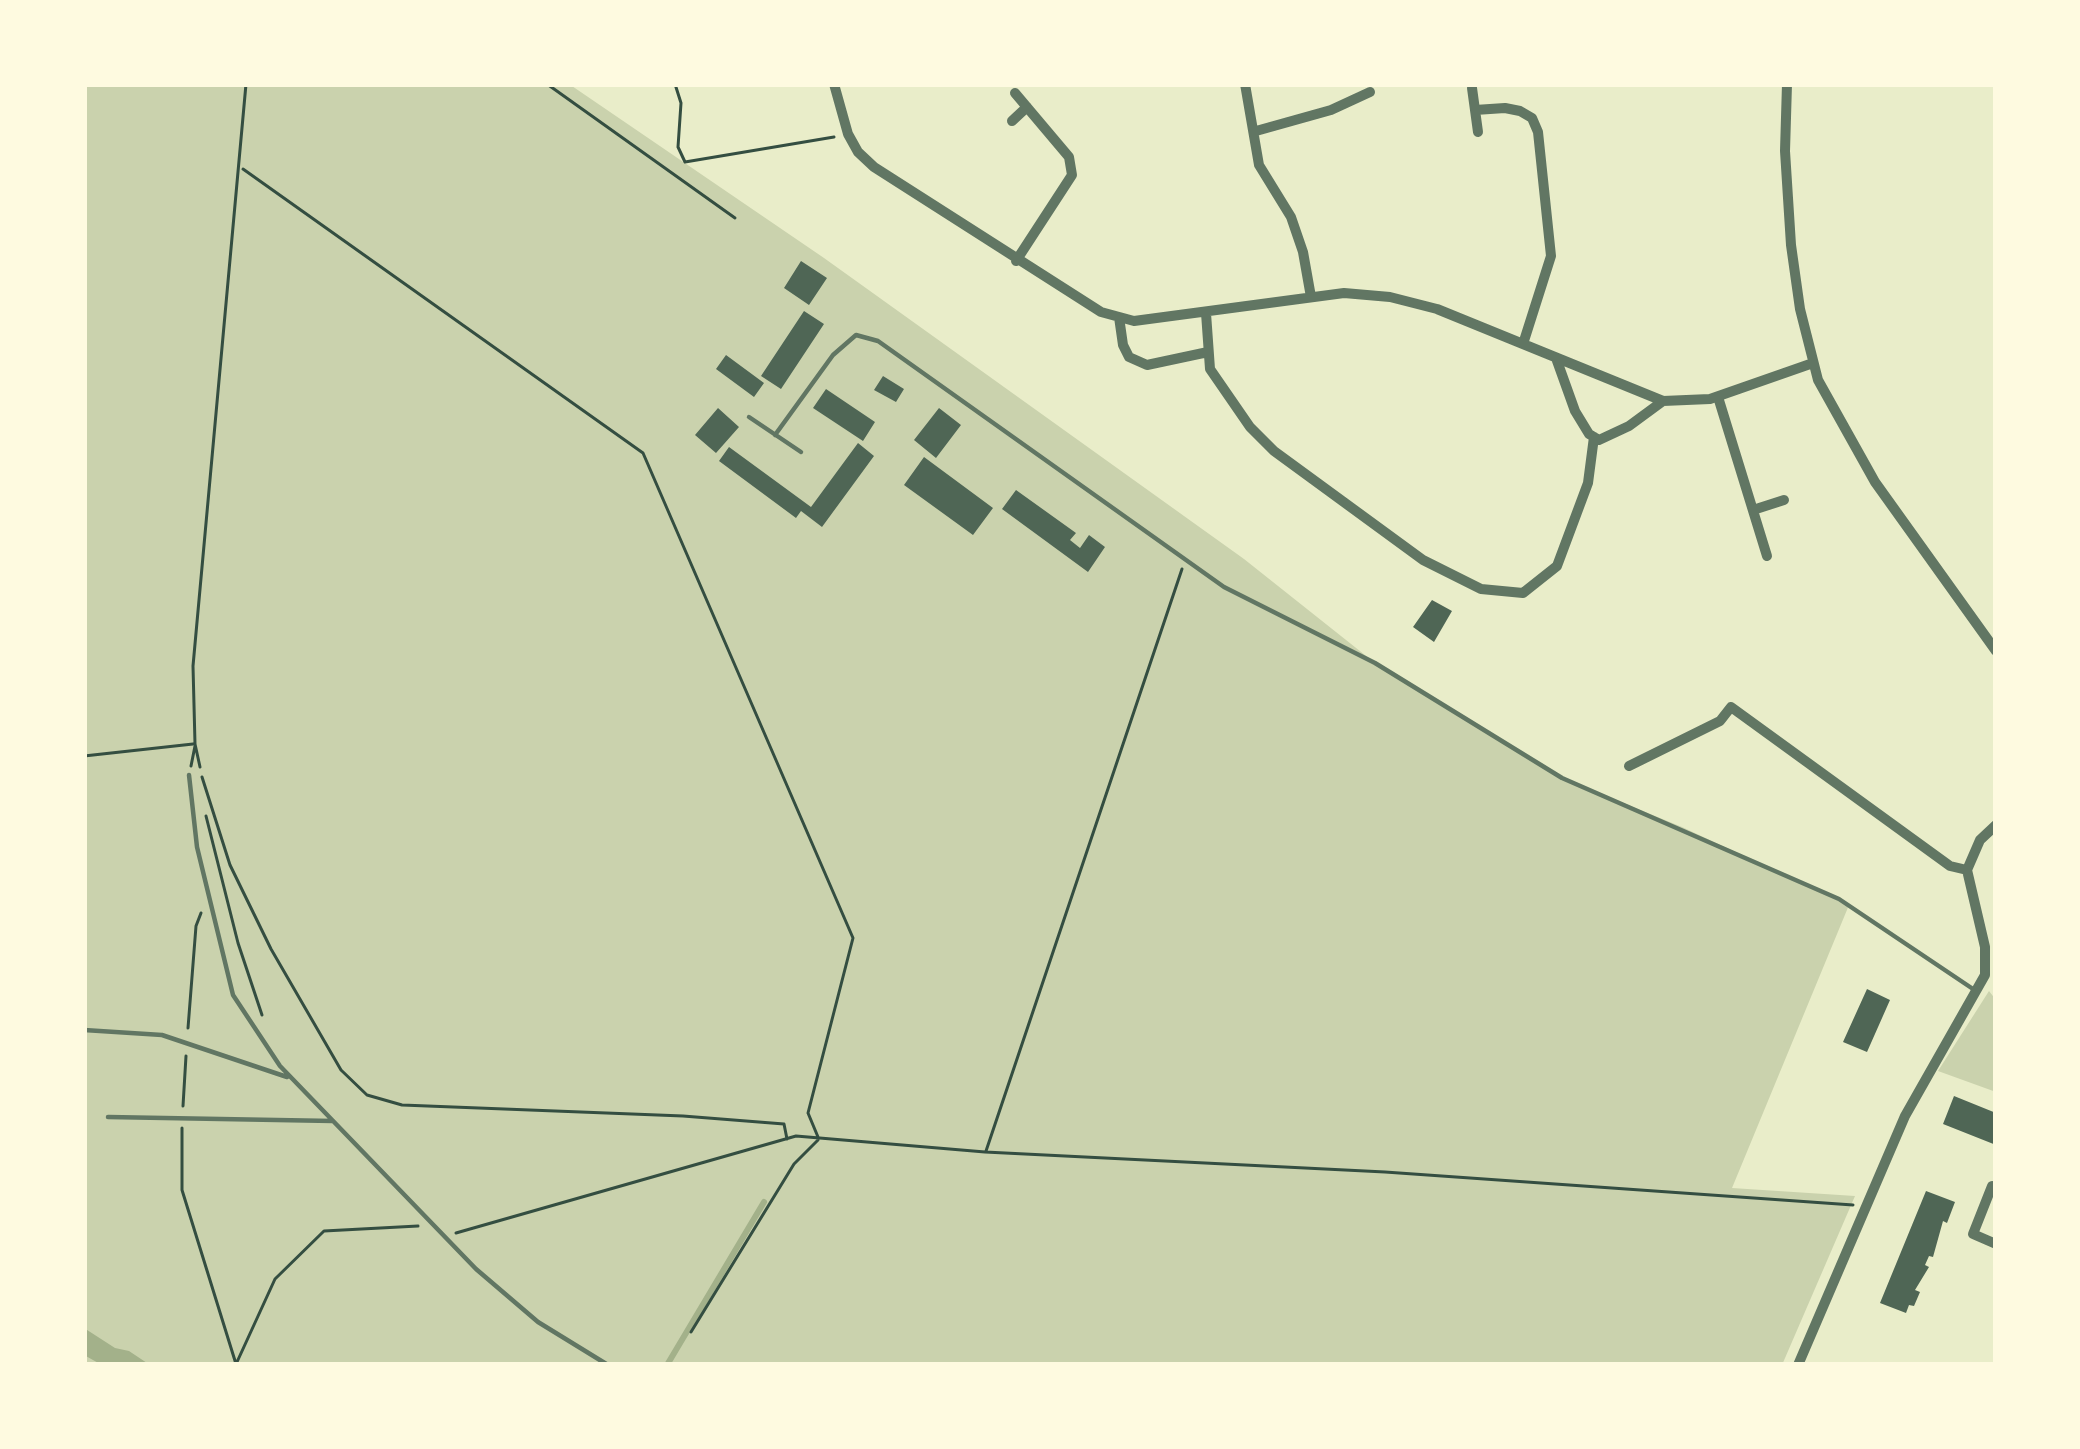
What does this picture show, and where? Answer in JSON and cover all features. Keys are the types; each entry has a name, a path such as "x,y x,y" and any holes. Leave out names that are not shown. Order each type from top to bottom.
{"street":[{"path":"1245,84 1259,165 1291,217 1311,297"},
{"path":"1787,84 1785,151 1791,245 1800,309 1818,380 1875,482 1996,650"},
{"path":"835,87 858,152 899,186 1101,312 1134,321 1344,293 1390,297 1437,310 1663,401 1692,403 1718,397 1813,363"},
{"path":"1472,88 1478,132"},
{"path":"1256,131 1331,110 1370,92"},
{"path":"1015,93 1069,158 1072,175 1016,261"},
{"path":"1012,121 1027,107"},
{"path":"1475,110 1520,111 1532,118 1538,132 1551,256 1522,344"},
{"path":"1206,313 1210,370 1274,451 1446,575 1498,593 1522,592 1557,566 1588,483 1594,437"},
{"path":"1119,317 1130,357 1147,364 1208,352"},
{"path":"1556,358 1575,411 1599,440 1663,401"},
{"path":"1718,397 1767,556"},
{"path":"1753,510 1784,500"},
{"path":"1629,766 1720,721 1731,707 1950,866 1967,870"},
{"path":"1798,1365 1905,1116 1990,974 1967,870 1980,840 1996,825"},
{"path":"1992,1186 1973,1234 1996,1244"}],"lane":[{"path":"775,435 833,355 856,334 878,341 1224,587 1375,663 1562,778 1839,898 1976,991"},
{"path":"749,417 801,452"},
{"path":"190,775 197,847 233,995 292,1079 440,1233 538,1322 608,1365"},
{"path":"84,1030 162,1035 292,1079"},
{"path":"108,1117 332,1121"}],"path":[{"path":"246,84 193,666 195,744 207,801 240,886 341,1070 367,1095 402,1105 662,1114 784,1124 788,1139"},
{"path":"547,84 735,218"},
{"path":"675,84 681,103 678,147 685,162 848,134"},
{"path":"239,167 643,453 853,938 808,1113 819,1139"},
{"path":"985,1152 1178,578"},
{"path":"190,775 195,744"},
{"path":"84,756 195,744"},
{"path":"192,756 238,943 268,1025"},
{"path":"236,1364 274,1279 324,1231 414,1226 440,1233 788,1139 1385,1172 1841,1202 1865,1208"},
{"path":"691,1332 794,1164 819,1139"}],"shaded area":[{"path":"84,84 569,84 824,258 1244,559 1375,663 1562,778 1682,827 1849,905 1732,1188 1855,1196 1782,1365 84,1365"},
{"path":"1989,991 1996,1000 1996,1092 1938,1071"},
{"path":"84,1328 150,1365 102,1365 84,1355"}],"building":[{"path":"801,261 827,278 809,305 784,288"},
{"path":"804,311 824,324 781,389 761,376"},
{"path":"726,355 764,383 754,397 716,369"},
{"path":"883,376 904,389 896,402 874,390"},
{"path":"826,389 875,422 863,441 813,408"},
{"path":"718,408 739,427 716,453 695,435"},
{"path":"939,408 961,425 936,458 914,440"},
{"path":"858,443 874,456 822,527 801,511 796,518 719,461 729,447 811,507"},
{"path":"924,457 993,508 973,535 904,485"},
{"path":"1016,490 1076,533 1070,540 1080,548 1089,535 1105,547 1088,572 1002,509"},
{"path":"1432,600 1452,611 1434,642 1413,627"},
{"path":"1867,989 1890,1000 1867,1052 1843,1042"},
{"path":"1954,1096 1996,1113 1996,1145 1943,1124"},
{"path":"1926,1191 1955,1202 1915,1290 1920,1292 1914,1306 1909,1305 1906,1313 1880,1303"}],"waterway":[{"path":"667,1365 764,1202"}]}
